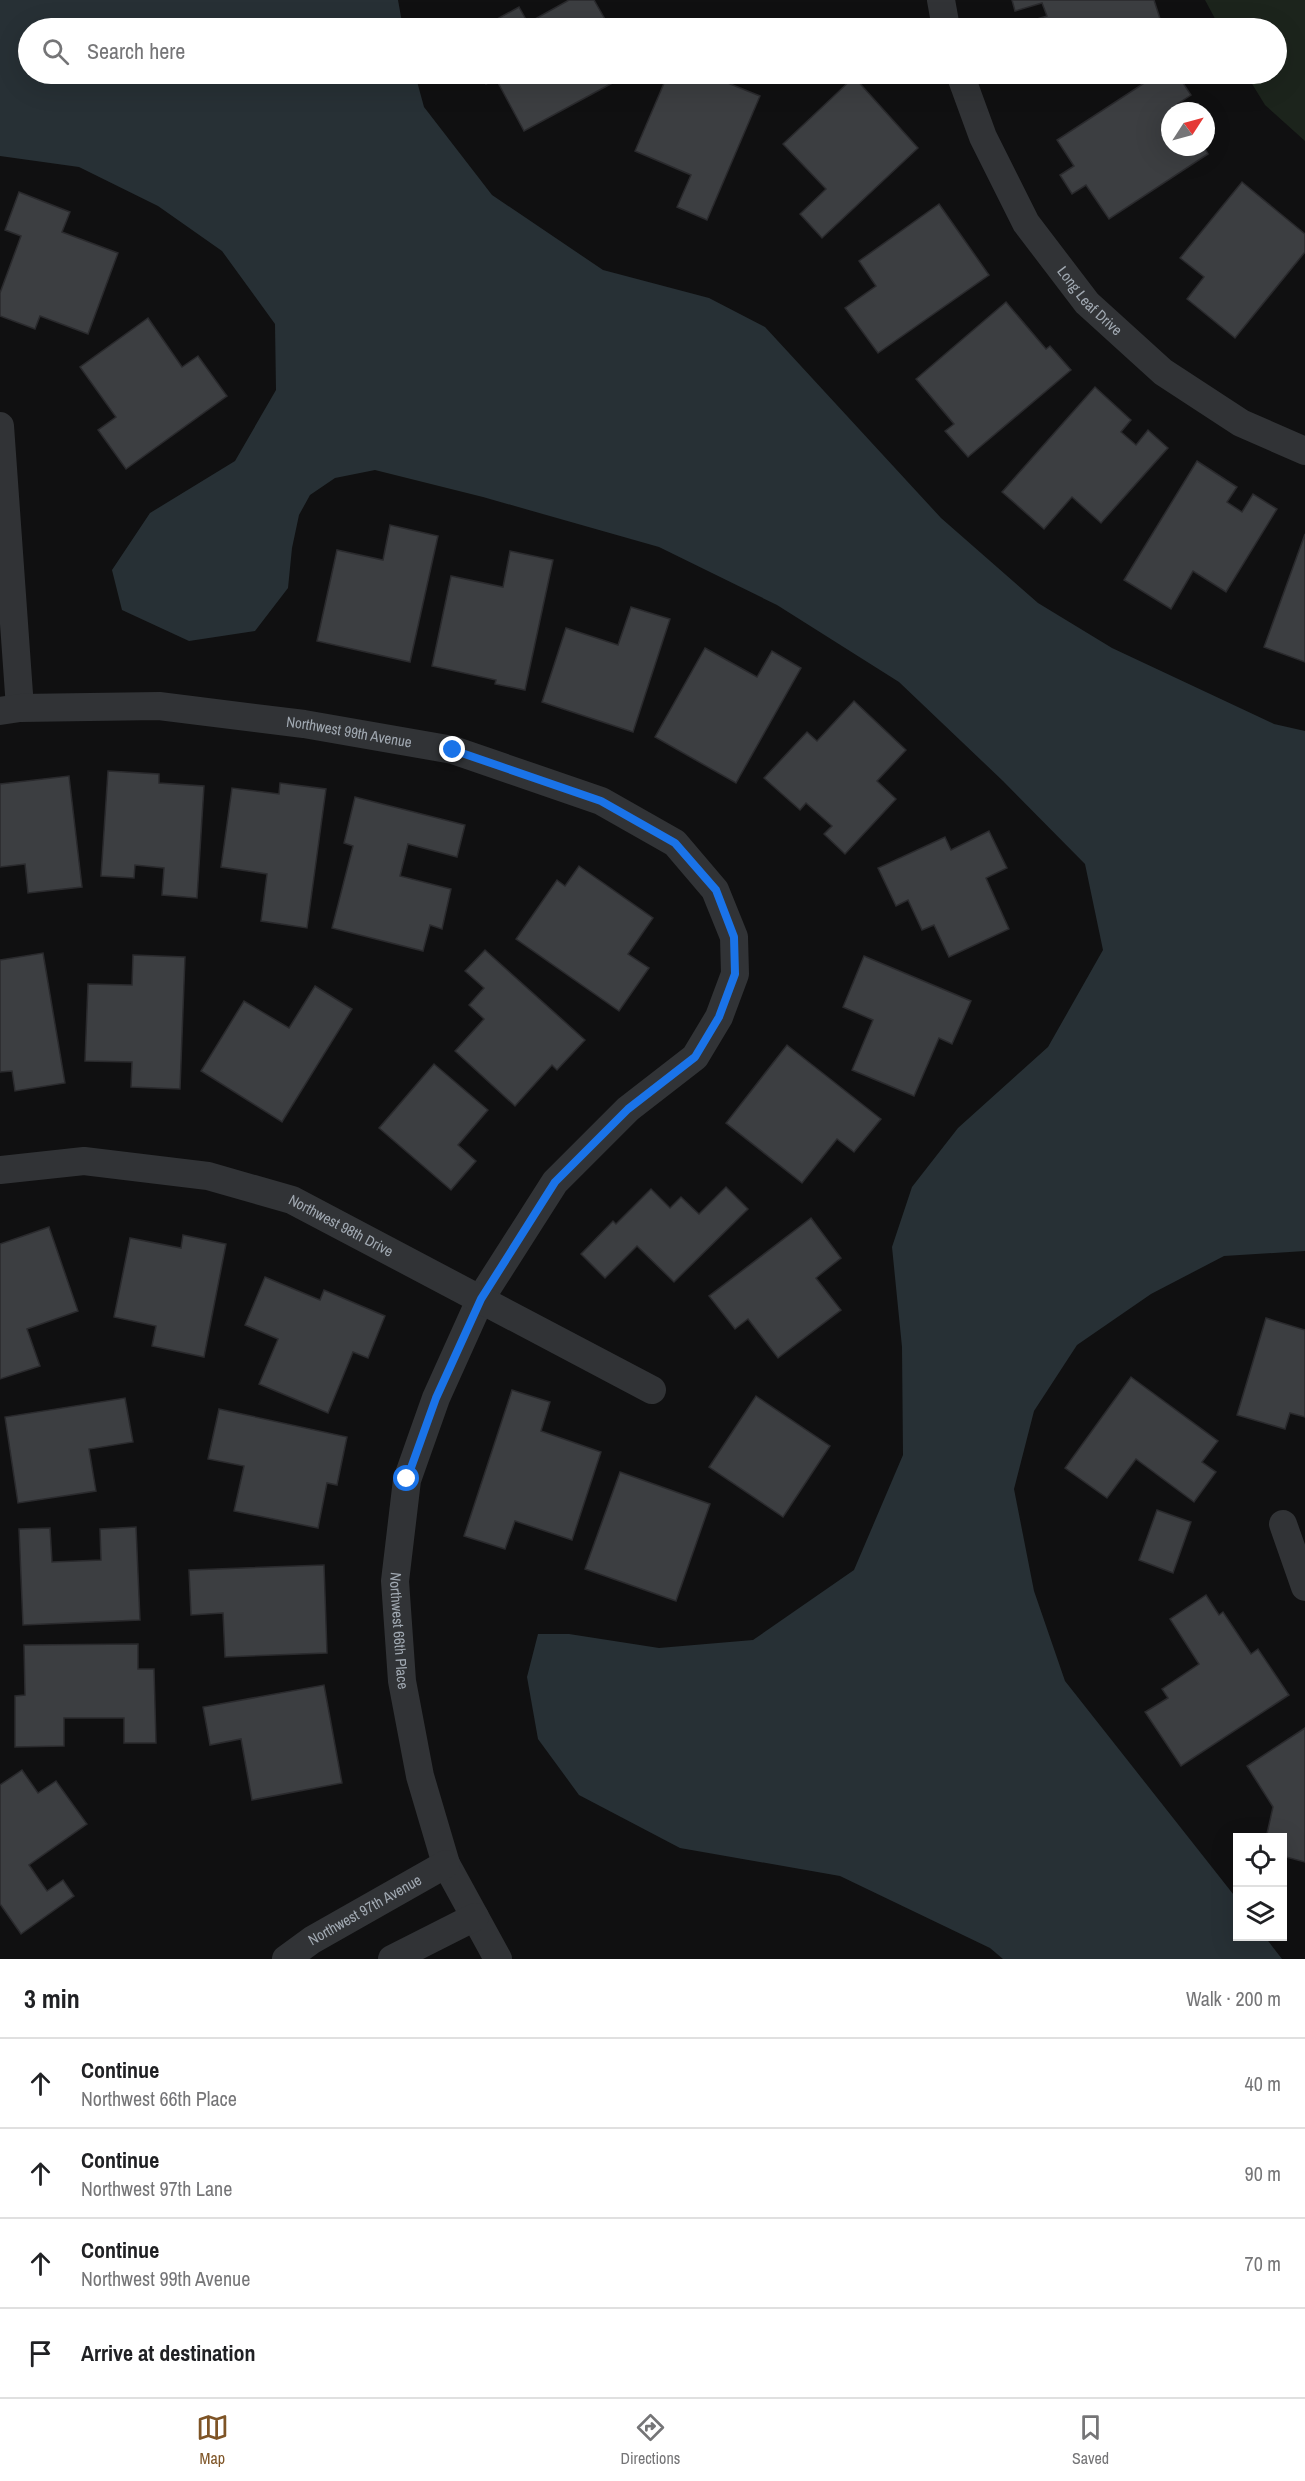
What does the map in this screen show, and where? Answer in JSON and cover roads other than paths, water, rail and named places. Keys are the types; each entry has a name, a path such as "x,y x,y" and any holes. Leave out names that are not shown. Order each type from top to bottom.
{"street":[{"path":"941,0 944,18"},
{"name":"Long Leaf Drive","path":"963,84 982,137 1026,223 1087,303 1163,372 1241,423 1305,451"},
{"path":"0,426 10,709"},
{"name":"Northwest 99th Avenue","path":"10,709 159,706 304,724 453,750 601,801 675,843 716,890 734,937 735,974 719,1017 695,1057 628,1109 555,1182 481,1299"},
{"name":"Northwest 98th Drive","path":"0,1170 84,1161 208,1176 292,1200 652,1390"},
{"name":"Northwest 66th Place","path":"481,1299 436,1398 407,1479 395,1581 402,1681 420,1776 446,1864 498,1959"},
{"path":"1283,1524 1305,1587"},
{"name":"Northwest 97th Avenue","path":"286,1959 312,1940 446,1864"},
{"path":"392,1959 475,1917"}]}
